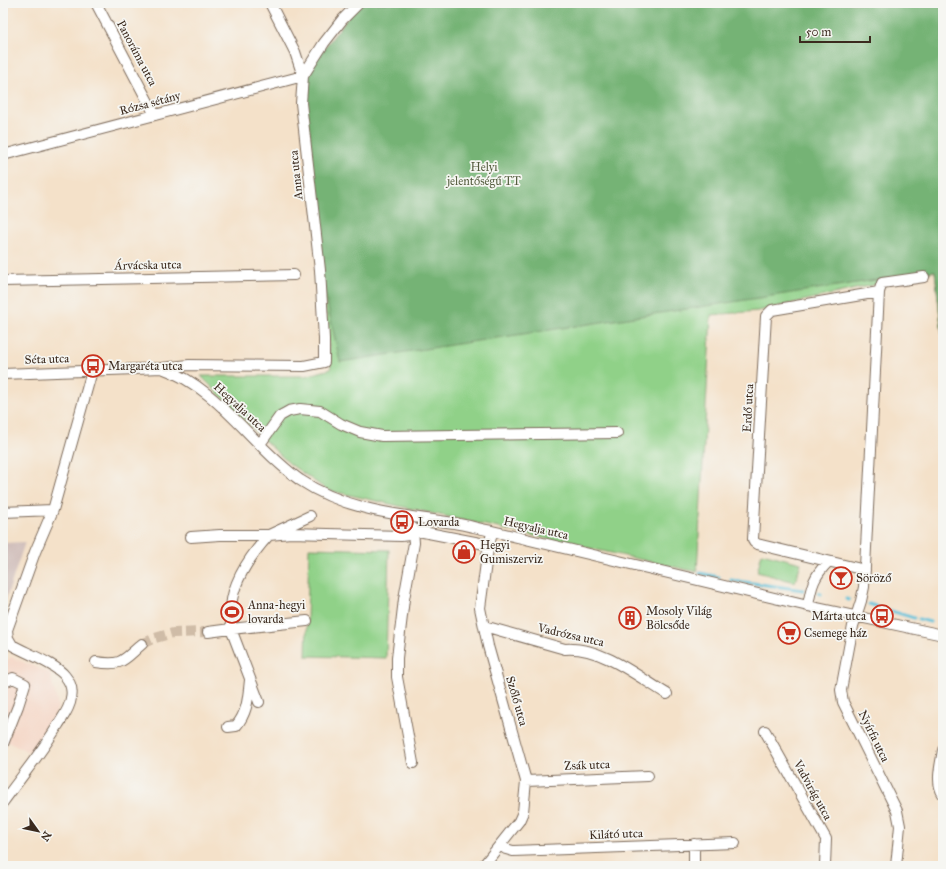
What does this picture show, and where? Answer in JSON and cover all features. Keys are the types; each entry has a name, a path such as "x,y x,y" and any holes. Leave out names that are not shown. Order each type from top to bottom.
{"street":[{"name":"Panoráma utca","path":"96,3 155,115"},
{"path":"270,3 295,52 303,76"},
{"name":"Anna utca","path":"324,362 320,270 301,103 303,76 324,43 342,20 359,3"},
{"name":"Rózsa sétány","path":"3,155 303,76"},
{"name":"Árvácska utca","path":"3,281 294,275"},
{"path":"856,616 862,601 865,570 879,292 882,283 924,277"},
{"name":"Erdő utca","path":"865,570 757,544 753,539 766,316 772,310 879,292"},
{"name":"Séta utca","path":"3,374 162,368 189,364 304,366 324,362"},
{"name":"Hegyalja utca","path":"162,368 178,373 204,392 283,466 319,491 339,500 380,512 492,531 808,606 943,635"},
{"path":"3,801 51,737 68,709 71,699 72,690 69,681 60,671 12,645 5,630 53,510 92,371"},
{"path":"260,444 280,416 289,411 300,409 320,411 340,424 360,432 382,436 617,433"},
{"path":"3,512 53,510"},
{"path":"260,702 231,629 231,606 237,583 248,561 269,535 310,516"},
{"path":"413,763 397,677 397,658 404,599 414,543 413,530 416,519"},
{"path":"191,538 220,535 269,535 291,533 402,536 409,535 413,530"},
{"path":"413,530 485,544 490,543"},
{"name":"Szőlő utca","path":"483,866 519,821 523,812 526,780 488,646 480,608 492,531"},
{"path":"808,606 814,579 828,562"},
{"name":"Nyírfa utca","path":"856,616 841,690 841,697 897,810 900,826 896,866"},
{"path":"208,632 307,621"},
{"name":"Vadrózsa utca","path":"484,626 565,649 574,648 609,658 667,694"},
{"path":"96,662 112,664 120,662 142,644"},
{"path":"3,683 13,678 25,684 3,744"},
{"path":"228,727 236,726 245,714 250,678"},
{"name":"Vadvirág utca","path":"765,731 826,839 825,866"},
{"path":"943,750 939,784 940,790 943,794"},
{"name":"Zsák utca","path":"526,780 648,776"},
{"name":"Kilátó utca","path":"500,845 513,851 735,843"},
{"path":"694,844 694,866"}],"shaded area":[{"path":"25,542 3,608 3,543"},
{"path":"11,657 50,673 58,706 49,732 31,753 3,740 3,664"}],"green space":[{"name":"Helyi jelentőségű TT","path":"359,3 943,3 943,344 935,271 340,362 320,270 303,76"},
{"name":"Helyi jelentőségű TT","path":"943,3 943,344 935,271 758,311 711,315 697,572 327,490 290,464 263,439 201,376 305,376 331,369 306,102"},
{"path":"309,548 389,550 386,658 306,656"},
{"path":"762,553 801,563 795,582 757,572"}],"waterway":[{"path":"700,573 719,577"},
{"path":"731,580 803,590"},
{"path":"869,604 914,618"},
{"path":"919,619 930,622"},
{"path":"938,624 943,625"}],"tunnel":[{"path":"142,644 155,638 173,633 208,632"}],"place":[{"name":"Margaréta utca","path":"93,366"},
{"name":"Lovarda","path":"402,522"},
{"name":"Hegyi Gumiszerviz","path":"464,552"},
{"name":"Söröző","path":"841,578"},
{"name":"Anna-hegyi lovarda","path":"232,612"},
{"name":"Márta utca","path":"882,616"},
{"name":"Mosoly Világ Bölcsőde","path":"630,618"},
{"name":"Csemege ház","path":"789,633"}]}
